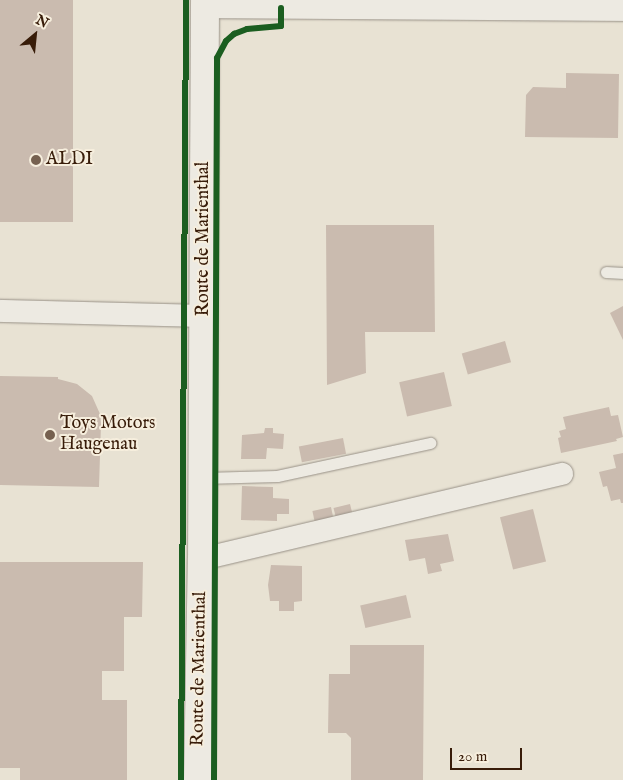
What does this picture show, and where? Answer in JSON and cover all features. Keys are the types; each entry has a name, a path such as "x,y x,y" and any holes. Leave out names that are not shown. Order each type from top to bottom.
{"street":[{"path":"205,3 623,10"},
{"name":"Route de Marienthal","path":"198,780 203,478 205,3"},
{"path":"0,311 203,316"},
{"path":"202,559 562,474"}],"lane":[{"path":"606,272 623,273"},
{"path":"203,478 277,476 430,443"}],"building":[{"name":"ALDI","path":"0,0 73,0 73,222 0,222"},
{"path":"566,73 619,74 618,138 525,137 526,95 533,87 566,88"},
{"path":"326,225 434,225 435,332 365,332 366,373 327,385"},
{"path":"623,306 623,340 610,313"},
{"path":"505,341 511,362 468,375 462,353"},
{"path":"444,372 452,406 407,416 399,382"},
{"name":"Toys Motors Haugenau","path":"0,376 58,377 58,379 77,384 92,396 100,414 101,424 99,487 0,485"},
{"path":"609,407 611,416 618,415 623,437 616,439 617,441 561,453 558,438 561,437 559,431 566,429 563,417"},
{"path":"265,428 273,428 273,433 284,434 283,449 267,448 266,459 241,459 242,435 264,433"},
{"path":"343,438 346,454 302,462 299,447"},
{"path":"623,453 623,503 621,503 620,499 611,501 607,486 603,487 599,472 616,468 613,455"},
{"path":"242,486 273,487 273,498 289,499 289,514 277,514 277,521 241,520"},
{"path":"350,504 353,516 336,520 334,508"},
{"path":"331,507 334,521 315,525 312,511"},
{"path":"533,509 546,561 513,570 500,517"},
{"path":"448,534 454,561 440,564 442,571 428,574 425,558 409,561 405,540"},
{"path":"0,562 143,562 142,617 124,617 124,671 102,671 102,700 127,700 127,780 20,780 20,768 0,768"},
{"path":"271,565 302,566 302,601 294,602 294,611 279,611 279,601 270,601 268,585"},
{"path":"406,595 411,617 365,628 360,606"},
{"path":"350,645 424,645 423,780 351,780 351,738 346,733 328,733 329,674 350,674"}],"cycle path":[{"path":"181,780 186,0"},
{"path":"214,780 217,58 226,41 234,34 247,29 281,26 281,8"}],"place":[{"name":"ALDI","path":"36,160"},
{"name":"Toys Motors Haugenau","path":"50,435"}]}
